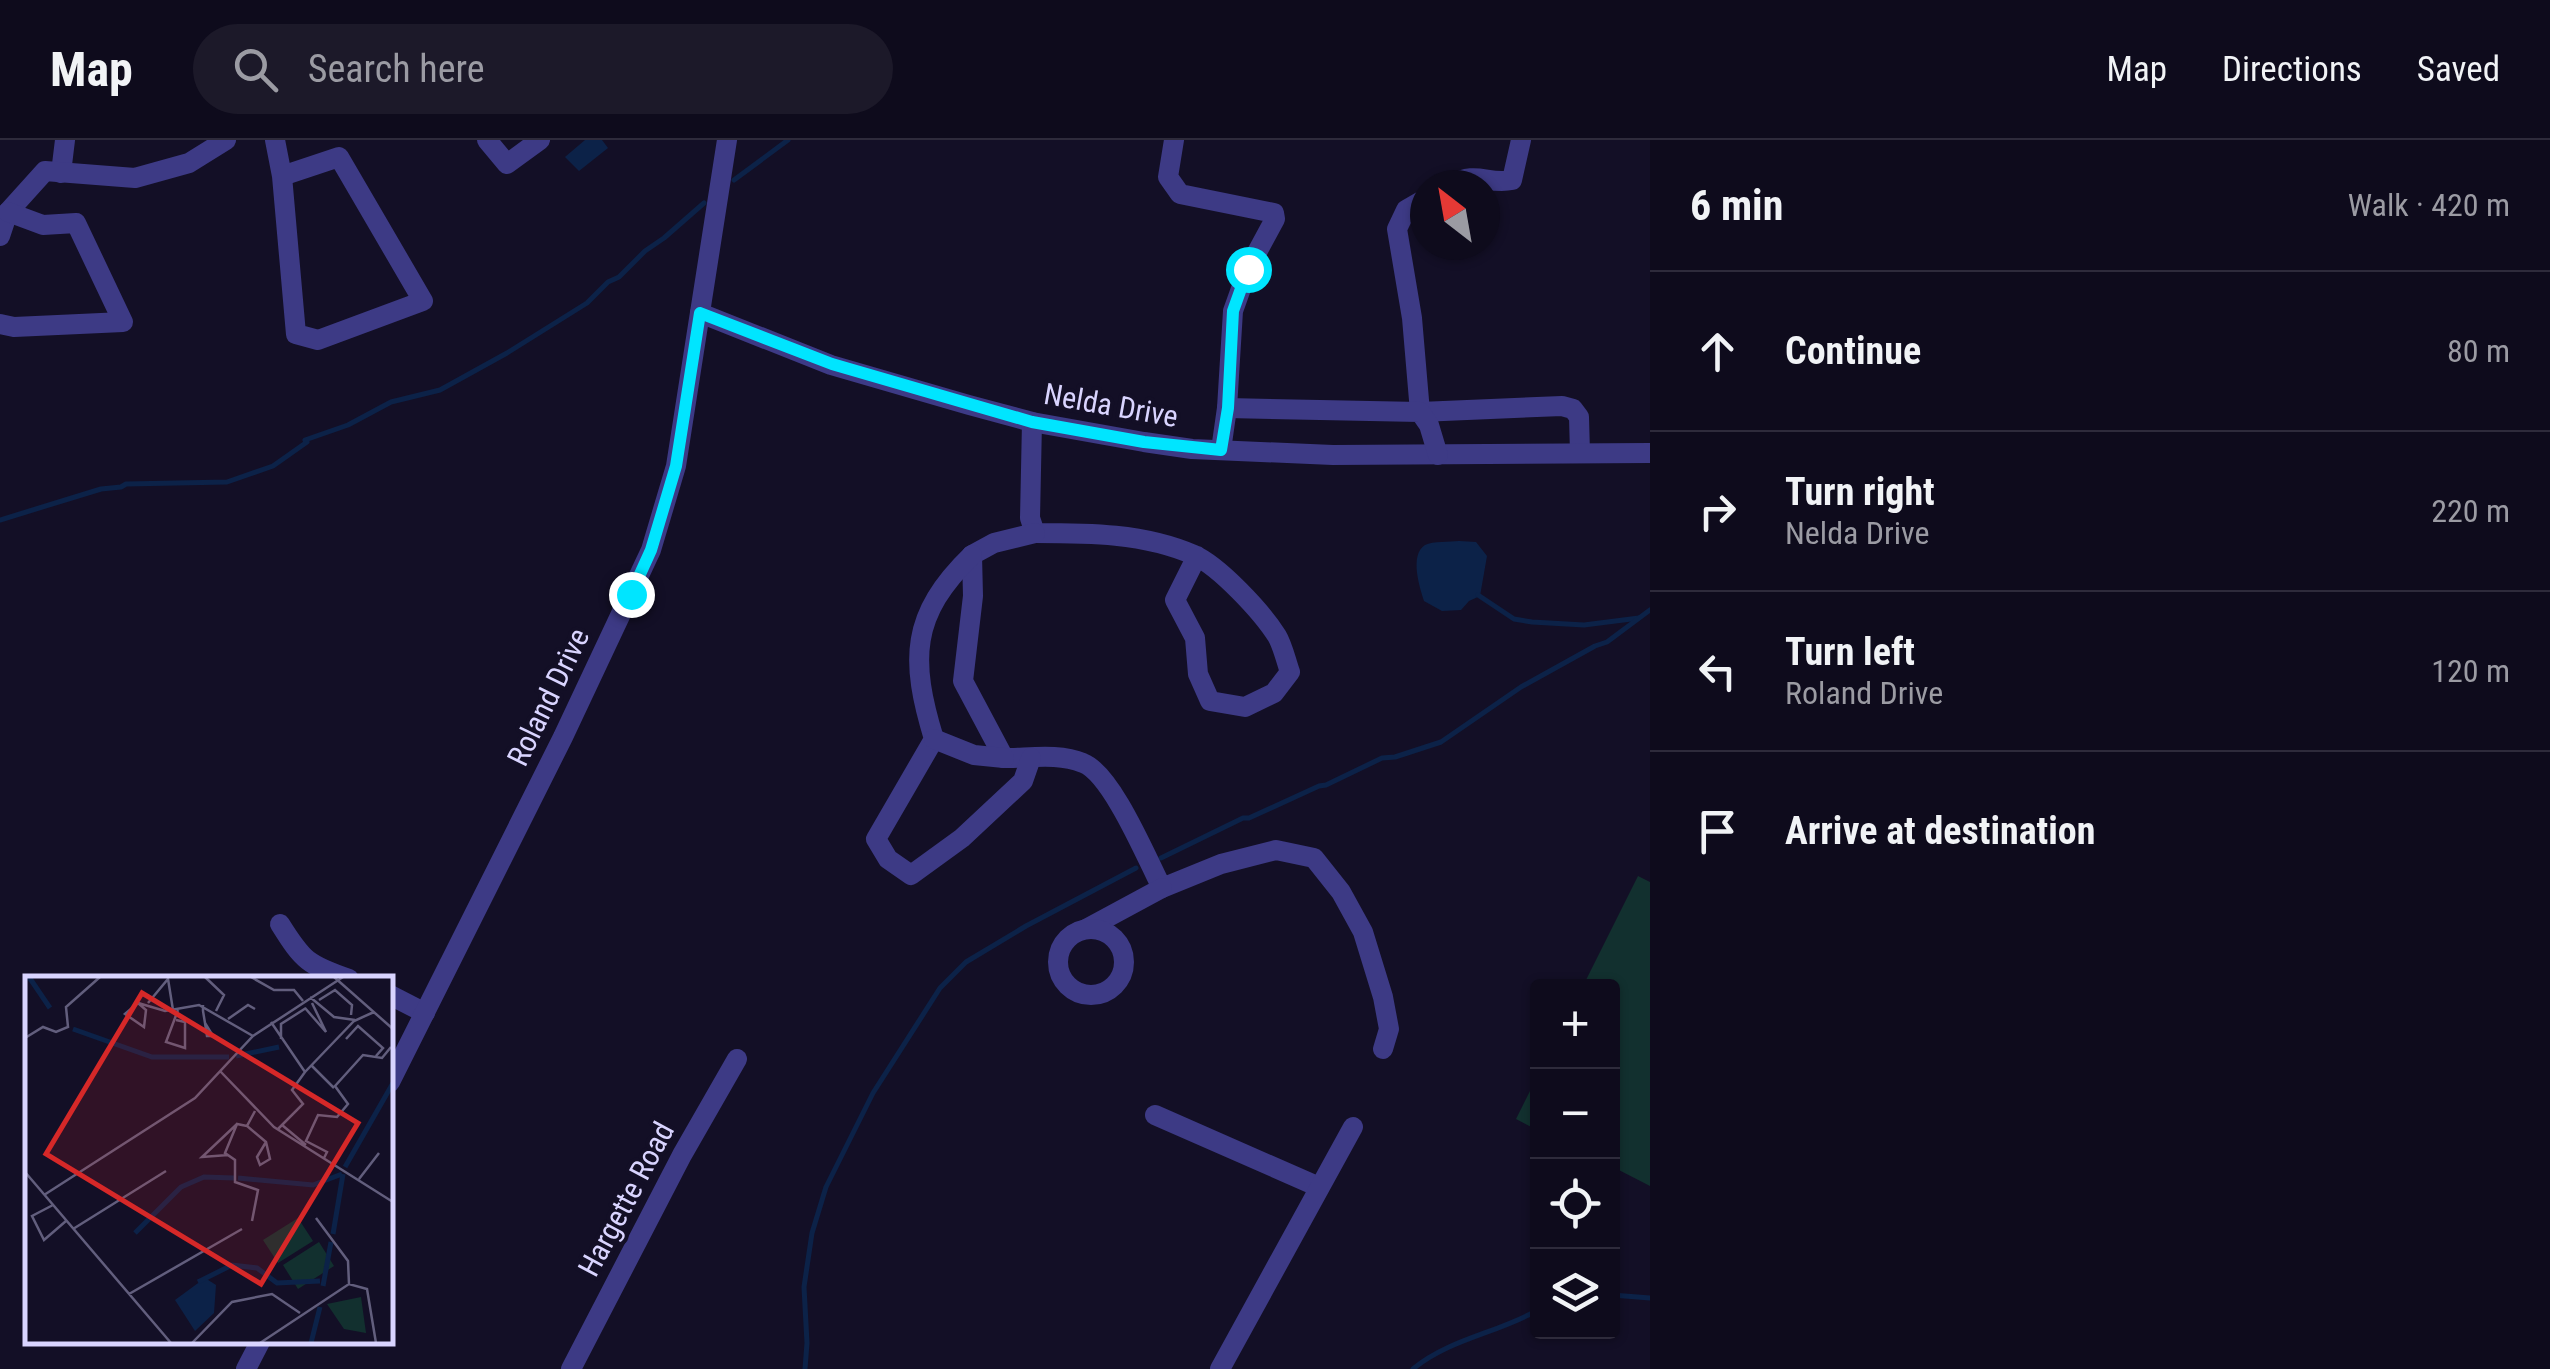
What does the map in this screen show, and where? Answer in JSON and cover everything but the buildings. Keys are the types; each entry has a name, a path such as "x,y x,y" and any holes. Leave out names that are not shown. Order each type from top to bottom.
{"street":[{"path":"0,236 8,212 53,172 65,140"},
{"path":"53,172 135,178 189,163 226,140"},
{"path":"275,140 282,176 296,334 318,340 424,301 340,156 282,176"},
{"path":"488,140 507,164 540,140"},
{"name":"Roland Drive","path":"392,1078 563,737 651,550 676,466 727,140"},
{"path":"1174,140 1168,177 1180,194 1274,213 1233,311 1228,408 1221,450"},
{"path":"1500,182 1512,180 1521,140"},
{"path":"1410,208 1397,229 1412,318 1420,412 1429,425 1438,455"},
{"path":"0,324 14,327 123,322 76,223 44,226 8,212"},
{"name":"Nelda Drive","path":"700,313 832,364 1032,422 1144,442 1221,450 1333,454 1650,453"},
{"path":"1228,408 1420,412 1562,406 1573,409 1579,417 1580,453"},
{"path":"1032,422 1030,518 1035,532"},
{"path":"1031,758 1023,781 962,838 911,875 888,860 876,839 934,739 921,696 918,655 925,618 956,570 994,543 1035,532 1101,533 1149,541 1197,556 1240,590 1278,637 1290,672 1274,694 1245,708 1210,701 1198,674 1194,638 1176,600 1197,556"},
{"path":"972,555 973,596 963,681 1004,758"},
{"path":"934,739 974,754 1064,758 1087,764 1108,784 1162,888"},
{"path":"1086,930 1162,888 1221,864 1276,850 1314,858 1341,892 1363,932 1389,1029 1384,1049"},
{"path":"280,924 300,956 341,976"},
{"path":"392,996 425,1013"},
{"name":"Hargette Road","path":"570,1369 737,1059"},
{"path":"1154,1116 1320,1187"},
{"path":"1220,1369 1353,1127"},
{"path":"246,1369 259,1344"}],"green space":[{"path":"1638,876 1650,882 1650,1186 1620,1171 1620,979 1586,979"},
{"path":"1530,1091 1530,1126 1516,1119"}],"water":[{"path":"585,140 602,140 608,148 579,171 565,157"},
{"path":"1476,542 1487,556 1480,596 1461,610 1442,611 1424,601 1417,572 1418,556 1425,545"}],"waterway":[{"path":"734,180 788,140"},
{"path":"0,520 126,484 227,482 273,466 305,440 348,425 391,402 440,390 507,353 587,303 704,203"},
{"path":"1478,595 1514,619 1532,622 1584,625 1639,618"},
{"path":"1161,858 1382,758 1441,742 1521,687 1607,642 1650,610"},
{"path":"805,1369 804,1287 812,1233 826,1187 873,1093 940,988 966,962 1136,868"},
{"path":"1620,1296 1650,1298"},
{"path":"1413,1369 1442,1350 1530,1314"}],"route":[{"path":"631,594 651,550 676,466 700,313 832,364 1032,422 1144,442 1221,450 1228,408 1233,311 1248,269"}]}
